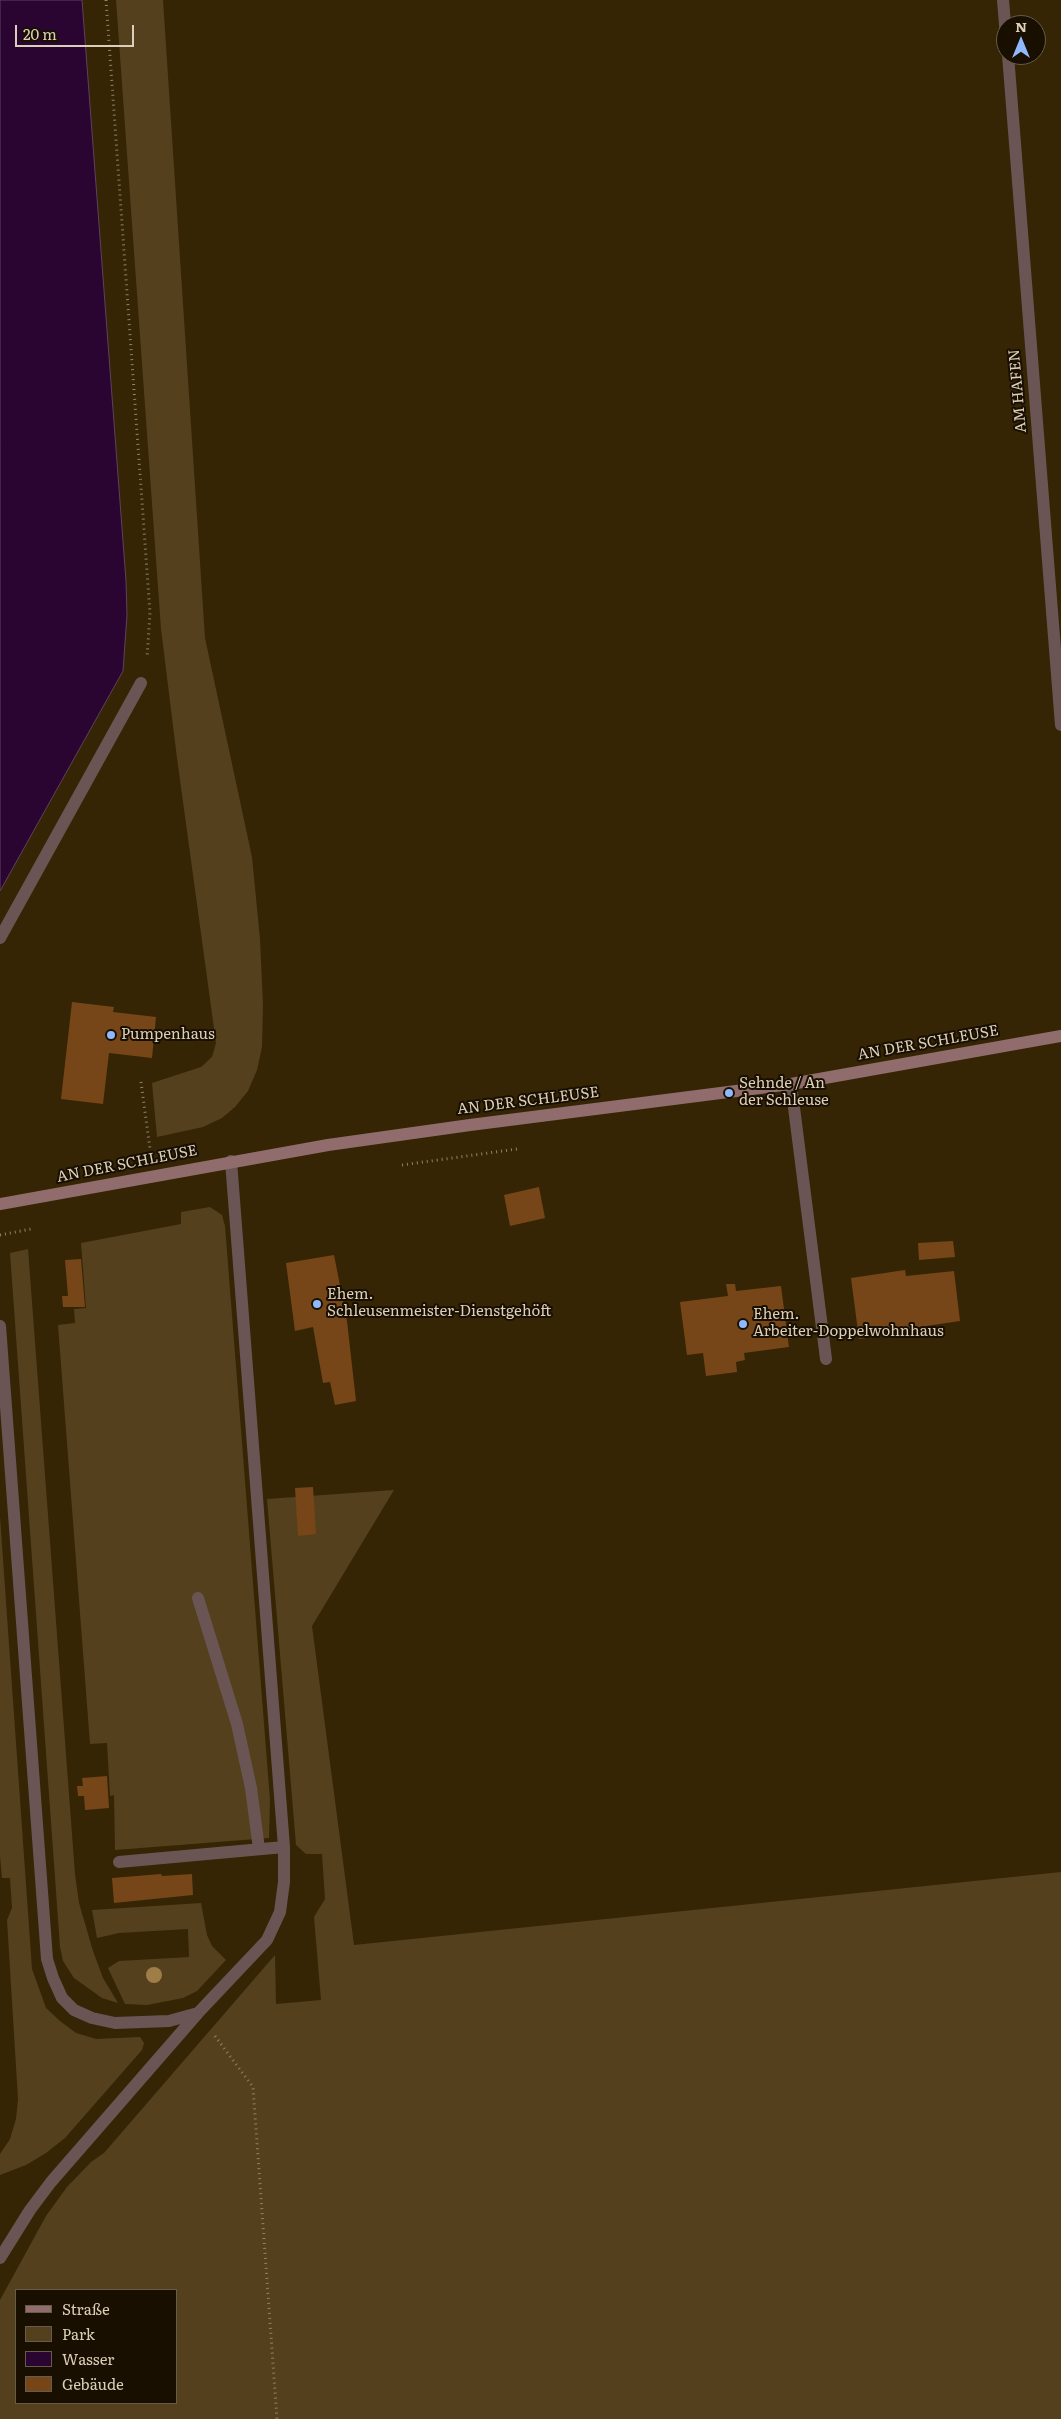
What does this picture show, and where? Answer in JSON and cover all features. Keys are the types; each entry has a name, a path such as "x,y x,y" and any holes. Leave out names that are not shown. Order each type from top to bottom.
{"main road":[{"name":"AN DER SCHLEUSE","path":"0,1204 231,1161 470,1125 791,1084 1061,1036"}],"lane":[{"path":"1003,0 1004,15"},
{"name":"AM HAFEN","path":"1009,65 1061,725"},
{"path":"0,938 141,683"},
{"path":"791,1084 826,1359"},
{"path":"0,2258 30,2210 51,2182 198,2014 267,1940 280,1912 284,1882 284,1846 231,1161"},
{"path":"0,1326 47,1959 52,1978 62,1998 74,2010 92,2018 115,2023 143,2024 169,2021 198,2014"},
{"path":"198,1598 237,1724 251,1788 259,1849"},
{"path":"119,1862 284,1846"}],"path":[{"path":"106,0 150,613 149,640 141,683"},
{"path":"141,1082 149,1145"},
{"path":"198,2014 253,2087 277,2419"}],"green space":[{"path":"116,0 163,0 205,638 252,857 260,939 263,1005 262,1047 257,1070 248,1091 235,1107 222,1118 203,1127 157,1137 152,1083 201,1067 212,1057 216,1043 161,629"},
{"path":"210,1207 222,1215 225,1226 270,1800 269,1838 115,1850 114,1795 110,1796 107,1743 90,1744 58,1325 75,1323 74,1309 86,1308 81,1243 181,1224 181,1212"},
{"path":"28,1249 75,1874 79,1903 93,1951 103,1978 118,2003 102,1998 74,1978 63,1961 60,1947 10,1253"},
{"path":"394,1490 312,1626 354,1945 1061,1872 1061,2419 0,2419 0,2300 46,2216 67,2187 91,2162 104,2153 275,1955 276,2004 321,2000 314,1917 325,1899 322,1854 306,1854 296,1845 267,1499"},
{"path":"0,1517 32,1969 46,2008 76,2033 96,2039 140,2037 144,2043 142,2050 65,2138 46,2153 26,2165 0,2175 0,2154 10,2139 16,2119 18,2099 7,1920 12,1908 10,1878 2,1878 0,1856"},
{"path":"201,1903 207,1935 212,1946 226,1960 197,1991 183,1998 147,2005 125,2004 108,1968 119,1961 189,1957 188,1929 119,1933 97,1938 92,1910"}],"water":[{"path":"0,0 82,0 127,615 123,671 0,891"}],"building":[{"name":"Pumpenhaus","path":"72,1002 114,1007 113,1012 156,1017 152,1058 109,1053 103,1104 61,1099"},
{"path":"539,1187 545,1218 510,1226 504,1195"},
{"path":"953,1241 955,1257 919,1260 918,1243"},
{"name":"Ehem. Schleusenmeister-Dienstgehöft","path":"334,1255 347,1321 356,1401 335,1405 330,1382 323,1383 313,1327 295,1331 286,1263"},
{"path":"81,1259 85,1307 63,1307 62,1296 68,1296 65,1260"},
{"name":"Ehem. Arbeiter-Doppelwohnhaus","path":"905,1270 906,1276 954,1271 960,1321 913,1328 913,1332 859,1339 851,1278"},
{"name":"Ehem. Arbeiter-Doppelwohnhaus","path":"726,1284 735,1284 736,1291 781,1286 789,1347 744,1353 745,1360 736,1362 737,1372 706,1376 703,1353 687,1355 680,1302 728,1296"},
{"path":"313,1487 316,1534 298,1536 295,1488"},
{"path":"107,1776 109,1808 85,1810 84,1796 78,1796 77,1786 83,1786 82,1778"},
{"path":"161,1874 162,1876 192,1874 193,1895 114,1903 112,1878"}],"place":[{"name":"Pumpenhaus","path":"111,1035"},
{"name":"Sehnde / An der Schleuse","path":"729,1093"},
{"name":"Ehem. Schleusenmeister-Dienstgehöft","path":"317,1304"},
{"name":"Ehem. Arbeiter-Doppelwohnhaus","path":"743,1324"}]}
